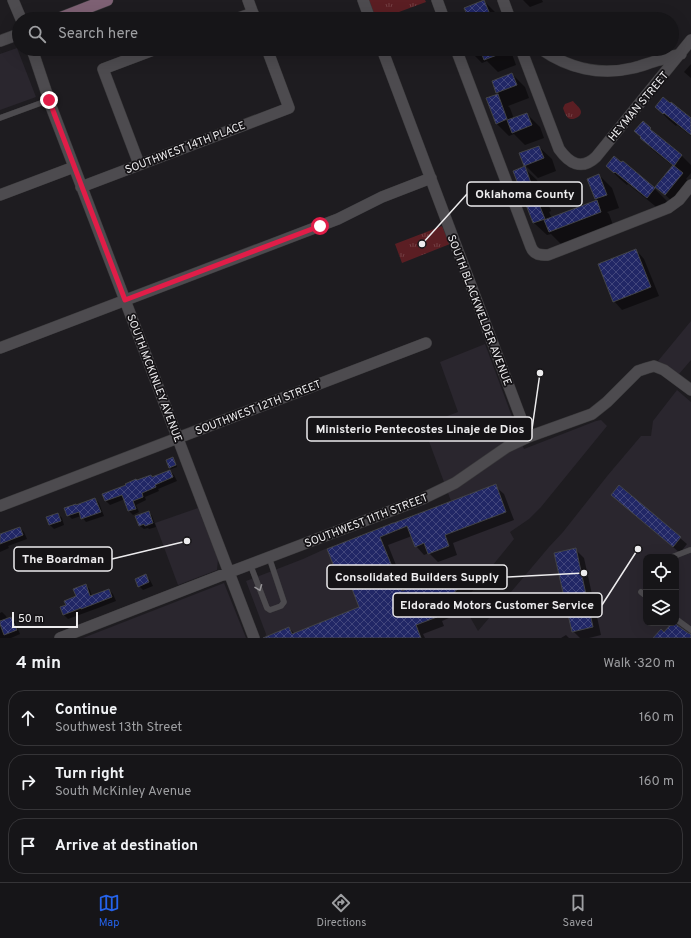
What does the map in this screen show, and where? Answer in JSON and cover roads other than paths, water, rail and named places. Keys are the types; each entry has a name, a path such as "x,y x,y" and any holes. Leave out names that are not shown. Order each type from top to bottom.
{"street":[{"path":"13,0 17,12"},
{"path":"76,12 107,0"},
{"path":"248,0 252,12"},
{"path":"363,0 367,12"},
{"path":"437,0 441,12"},
{"path":"503,0 507,12"},
{"path":"0,41 12,37"},
{"name":"HEYMAN STREET","path":"524,56 559,149 568,160 579,164 589,162 596,157 691,40"},
{"name":"SOUTH MCKINLEY AVENUE","path":"34,56 81,187 230,572 254,638"},
{"path":"137,56 103,69 139,164"},
{"name":"SOUTHWEST 14TH PLACE","path":"81,187 289,108 270,56"},
{"name":"SOUTH BLACKWELDER AVENUE","path":"385,56 528,437"},
{"path":"459,56 531,248 538,255 548,255 668,208 679,200 691,185"},
{"path":"551,56 566,63 588,70 602,71 631,69 674,56"},
{"path":"0,195 74,167"},
{"path":"0,348 338,218 382,197 431,178"},
{"name":"SOUTHWEST 12TH STREET","path":"0,506 426,343"},
{"name":"SOUTHWEST 11TH STREET","path":"60,638 422,499 455,483 507,447 528,437 592,414 607,402 638,371 650,367 658,367 691,390"}],"lane":[{"path":"0,118 49,100"},
{"path":"679,554 691,550"},
{"path":"250,564 266,608 270,610 281,606 284,602 268,557"},
{"path":"679,621 691,630"}],"place":[{"name":"Oklahoma County","path":"422,244"},
{"name":"Ministerio Pentecostes Linaje de Dios","path":"540,373"},
{"name":"The Boardman","path":"187,541"},
{"name":"Eldorado Motors Customer Service","path":"638,549"},
{"name":"Consolidated Builders Supply","path":"584,573"}]}
